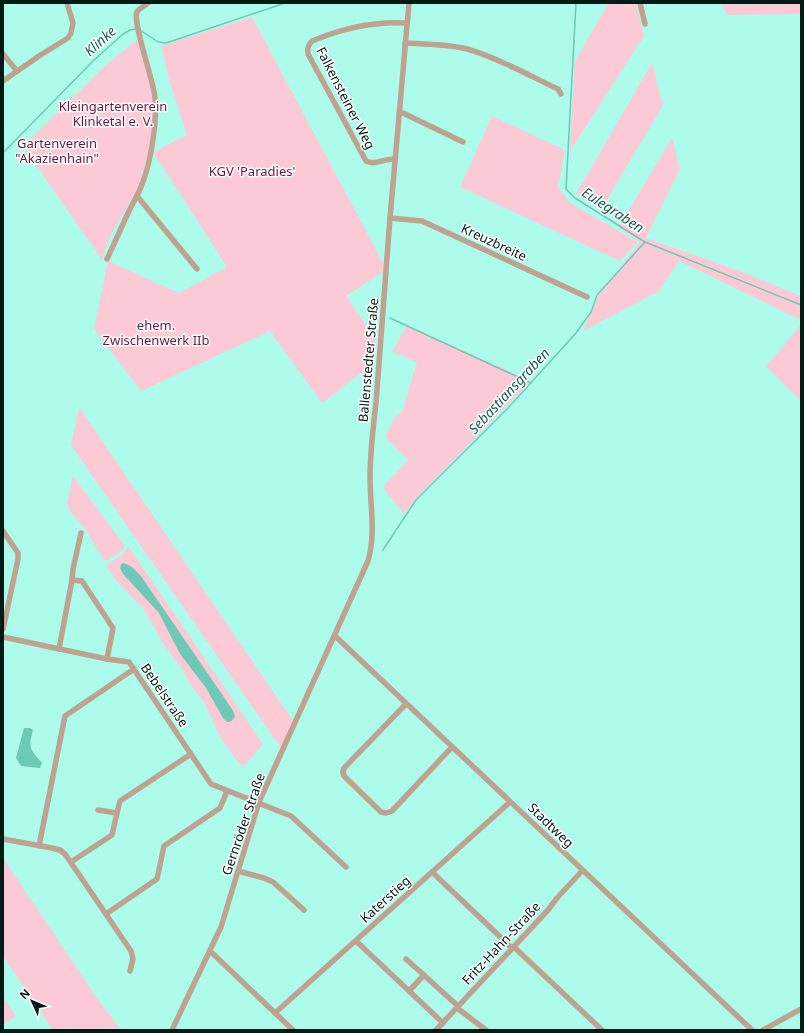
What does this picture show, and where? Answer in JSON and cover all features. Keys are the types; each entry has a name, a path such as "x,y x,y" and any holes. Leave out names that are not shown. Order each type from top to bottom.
{"street":[{"path":"3,81 39,56 64,42 70,36 73,23 67,3"},
{"path":"107,259 137,196 145,176 150,157 155,114 155,98 151,77 137,27 136,16 139,10 148,3"},
{"name":"Ballenstedter Straße","path":"348,605 368,561 372,548 370,477 371,442 376,403 394,159 409,3"},
{"path":"640,3 645,24"},
{"name":"Falkensteiner Weg","path":"394,159 374,163 366,161 308,54 307,49 312,41 343,29 391,22 407,23"},
{"path":"405,43 440,45 466,49 495,60 558,89 561,94"},
{"path":"3,54 17,71"},
{"path":"399,113 464,142"},
{"path":"137,196 197,269"},
{"name":"Kreuzbreite","path":"390,218 422,221 587,296"},
{"path":"3,531 18,553 3,629"},
{"path":"59,649 81,533"},
{"path":"72,580 82,581 113,628 107,659"},
{"name":"Gernröder Straße","path":"172,1030 221,927 260,802 348,605"},
{"name":"Stadtweg","path":"335,636 752,1030"},
{"name":"Bebelstraße","path":"3,637 107,659 129,662 212,784 226,791 260,802 291,816 346,867"},
{"path":"39,846 65,716 134,669"},
{"path":"406,704 346,766 344,770 343,775 376,807 383,813 389,812 452,747"},
{"path":"71,862 112,835 120,801 191,754"},
{"path":"106,914 157,879 164,846 220,808 226,791"},
{"name":"Katerstieg","path":"275,1013 510,802"},
{"path":"98,810 117,813"},
{"path":"3,839 60,850 65,854 131,951 133,959 130,971"},
{"name":"Fritz-Hahn-Straße","path":"436,1030 548,910 560,893 582,871"},
{"path":"238,872 270,881 278,886 304,910"},
{"path":"432,872 602,1030"},
{"path":"356,941 443,1023"},
{"path":"210,951 293,1030"},
{"path":"406,959 458,1007 486,1030"},
{"path":"409,991 424,974"},
{"path":"763,1030 801,1009"}],"green space":[{"path":"609,3 636,3 644,36 570,151 575,61"},
{"path":"721,3 801,3 801,14 727,15"},
{"name":"KGV 'Paradies'","path":"252,17 382,261 384,260 383,272 346,296 376,340 373,364 322,403 270,331 141,391 94,329 108,261 179,293 227,267 153,152 187,135 170,83 161,46"},
{"path":"138,39 148,74 153,103 149,148 145,169 139,184 111,234 102,260 23,146 106,65"},
{"path":"652,63 663,105 601,210 576,194"},
{"path":"492,116 565,150 558,187 570,203 637,242 620,261 460,187"},
{"path":"672,138 680,169 646,238 745,273 801,296 801,320 679,261 659,291 583,331 599,295 640,242 618,228"},
{"path":"407,325 531,381 419,495 404,514 383,487 408,460 385,437 394,418 402,412 417,362 392,352"},
{"path":"801,325 801,401 766,366"},
{"path":"79,407 293,721 281,748 71,445"},
{"path":"73,476 124,545 122,551 107,560 103,559 86,530 69,510 67,504"},
{"path":"128,546 263,744 244,766 238,762 219,735 204,701 192,687 180,666 164,645 143,608 119,584 107,567 107,564 125,552"},
{"path":"3,858 99,1001 121,1030 53,1030 3,956"},
{"path":"3,997 16,1016 5,1024 3,1021"}],"shaded area":[{"path":"124,563 132,567 141,576 232,709 235,716 230,722 227,722 223,718 206,688 180,654 159,613 123,574 120,568 121,564"},
{"path":"24,728 30,728 33,730 30,745 42,763 40,768 21,766 16,758"}],"waterway":[{"name":"Klinke","path":"140,30 158,42 166,43 285,3"},
{"name":"Eulegraben","path":"576,3 566,189 575,198 645,242 801,305"},
{"name":"Klinke","path":"3,153 92,62 123,34 130,30 136,29"},
{"name":"Sebastiansgraben","path":"383,550 416,500 508,408 576,333 591,312 597,295 645,242"},
{"path":"390,318 531,383"}],"park label":[{"name":"Kleingartenverein Klinketal e. V.","path":"113,114"},
{"name":"Gartenverein \"Akazienhain\"","path":"57,150"},
{"name":"ehem. Zwischenwerk IIb","path":"156,332"}]}
